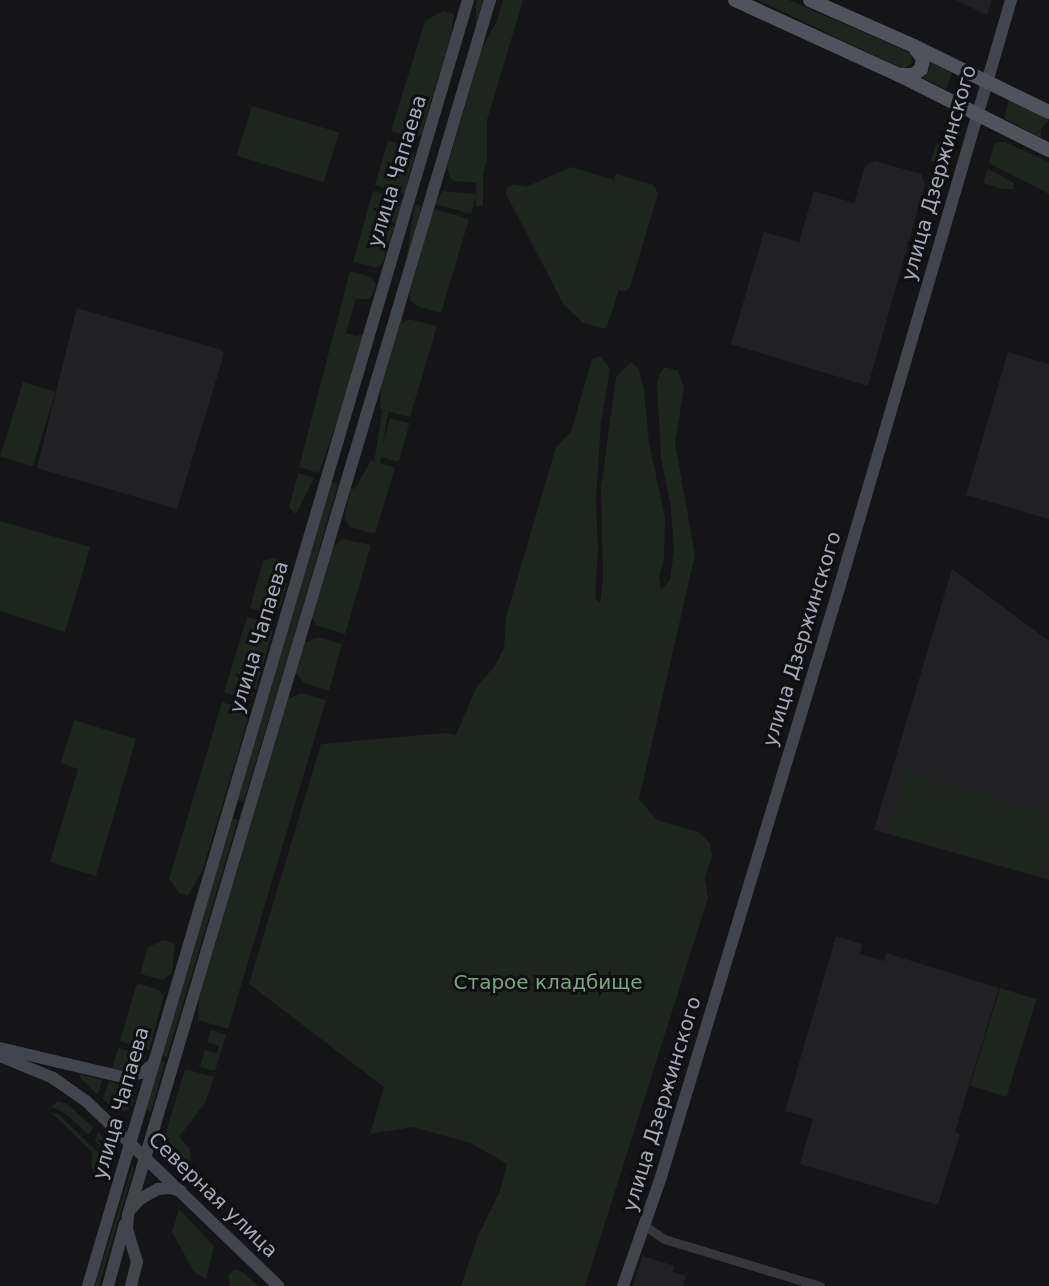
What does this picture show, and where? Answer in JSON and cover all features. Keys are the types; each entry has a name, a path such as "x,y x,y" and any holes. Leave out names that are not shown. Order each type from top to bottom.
{"main road":[{"name":"улица Чапаева","path":"88,1286 468,0"},
{"name":"улица Чапаева","path":"108,1286 490,0"},
{"path":"735,0 899,75 1049,150"},
{"path":"810,0 914,46 1049,112"},
{"name":"улица Дзержинского","path":"623,1286 636,1243 645,1226 839,588 1011,0"},
{"path":"899,75 913,75 921,69 924,59 914,46"},
{"path":"1049,135 1049,141"},
{"path":"229,807 247,812"},
{"path":"0,1048 123,1077 144,1072 153,1063"},
{"name":"Северная улица","path":"0,1056 53,1078 74,1092 130,1142 278,1286"},
{"path":"132,1286 137,1262 127,1218 140,1199 153,1191 164,1188 181,1191"}],"street":[{"path":"645,1226 664,1239 820,1286"}],"shaded area":[{"path":"956,0 992,0 987,15"},
{"path":"875,161 921,174 925,184 868,386 731,344 764,232 799,242 814,191 854,203 865,166"},
{"path":"77,308 222,350 224,354 177,509 37,468"},
{"path":"1008,352 1049,364 1049,519 966,495"},
{"path":"952,569 1049,641 1049,880 874,830"},
{"path":"836,936 862,944 860,954 884,961 886,953 999,988 955,1132 960,1134 938,1205 800,1164 813,1119 785,1111"},
{"path":"642,1256 675,1266 673,1272 686,1276 683,1284 686,1286 633,1286"}],"green space":[{"path":"476,0 483,0 483,206 476,206"},
{"path":"503,0 523,0 487,120 487,161 479,183 454,181 450,178 447,167 483,46 496,23"},
{"path":"758,0 789,0 911,53 912,63 903,69"},
{"path":"443,11 454,14 451,35 421,135 414,138 391,131 425,21"},
{"path":"929,61 952,73 946,89 921,77 929,71"},
{"path":"1009,100 1049,120 1041,129 1041,138 1004,118"},
{"path":"252,106 339,133 324,182 237,156"},
{"path":"388,141 410,148 413,152 414,157 404,194 375,185"},
{"path":"1005,142 1049,162 1049,194 989,163 995,143"},
{"path":"940,143 953,150 949,162 945,164 931,161 936,145"},
{"path":"571,167 614,180 616,174 654,185 658,194 630,287 625,291 619,290 606,329 583,323 564,305 506,194 507,188 514,184 526,187"},
{"path":"988,169 1014,183 1013,189 1003,189 983,183"},
{"path":"373,191 403,199 383,263 377,268 353,262"},
{"path":"443,191 477,194 471,214 435,204"},
{"path":"415,204 421,205 376,487 370,486"},
{"path":"433,209 469,219 441,313 417,306 411,301 409,295"},
{"path":"350,271 371,277 376,285 370,299 356,299 346,333 356,336 368,333 319,473 299,467"},
{"path":"408,319 437,326 410,417 380,409 381,384 398,327"},
{"name":"Старое кладбище","path":"600,356 610,369 601,422 596,499 598,552 595,598 600,603 603,579 601,488 616,377 631,362 639,369 644,390 649,442 665,519 664,559 659,577 661,590 670,580 674,550 671,508 661,458 657,383 660,373 665,367 678,371 684,387 675,443 695,555 639,799 657,820 698,832 710,843 712,856 705,878 708,898 585,1286 461,1286 478,1236 500,1191 507,1164 471,1143 413,1127 370,1134 384,1087 249,984 321,744 445,733 456,735 477,686 495,666 504,648 506,617 556,447 571,432 592,359"},
{"path":"23,382 56,392 33,467 0,457"},
{"path":"390,418 409,423 399,462 380,457"},
{"path":"371,460 395,468 375,534 350,527 344,518 351,488 355,489"},
{"path":"298,473 314,478 296,514 289,508"},
{"path":"331,482 338,484 294,636 244,801 237,800"},
{"path":"0,521 90,547 65,632 0,611"},
{"path":"342,539 371,545 345,634 316,625 312,615 333,547"},
{"path":"272,558 287,562 286,585 280,608 268,613 250,608 263,561"},
{"path":"247,617 266,622 273,630 255,693 249,699 224,692"},
{"path":"319,637 342,644 329,691 304,683 295,672 304,643"},
{"path":"301,693 326,700 228,1029 198,1020 199,998 288,699"},
{"path":"222,702 241,708 248,719 203,869 188,896 179,893 169,879"},
{"path":"74,720 136,739 96,876 50,862 78,769 61,763"},
{"path":"906,772 1049,813 1049,853 1042,877 889,833"},
{"path":"232,818 238,820 167,1057 162,1055"},
{"path":"164,940 175,944 172,973 163,980 140,974 148,947"},
{"path":"137,983 159,990 164,996 149,1050 120,1041"},
{"path":"1000,988 1036,999 1007,1097 970,1086"},
{"path":"211,1030 226,1035 215,1071 200,1067 205,1050 217,1053 219,1046 207,1042"},
{"path":"118,1048 147,1056 137,1068 125,1071 112,1069"},
{"path":"161,1061 165,1062 152,1109 149,1112 147,1108"},
{"path":"185,1069 214,1077 205,1103 179,1137 190,1149 191,1174 187,1179 171,1161 164,1139"},
{"path":"80,1074 102,1080 98,1095 81,1079"},
{"path":"109,1081 131,1090 134,1101 128,1110 117,1112 103,1099"},
{"path":"58,1101 67,1104 93,1127 89,1135 62,1111 51,1107"},
{"path":"51,1112 59,1115 101,1155 95,1173 91,1166 92,1152"},
{"path":"98,1132 110,1145 113,1154 110,1171 105,1175 102,1175 108,1155 95,1140"},
{"path":"132,1166 134,1168 99,1286 95,1286"},
{"path":"179,1209 214,1246 206,1279 194,1272 172,1232"},
{"path":"235,1269 244,1273 258,1286 230,1286 228,1275"}]}
